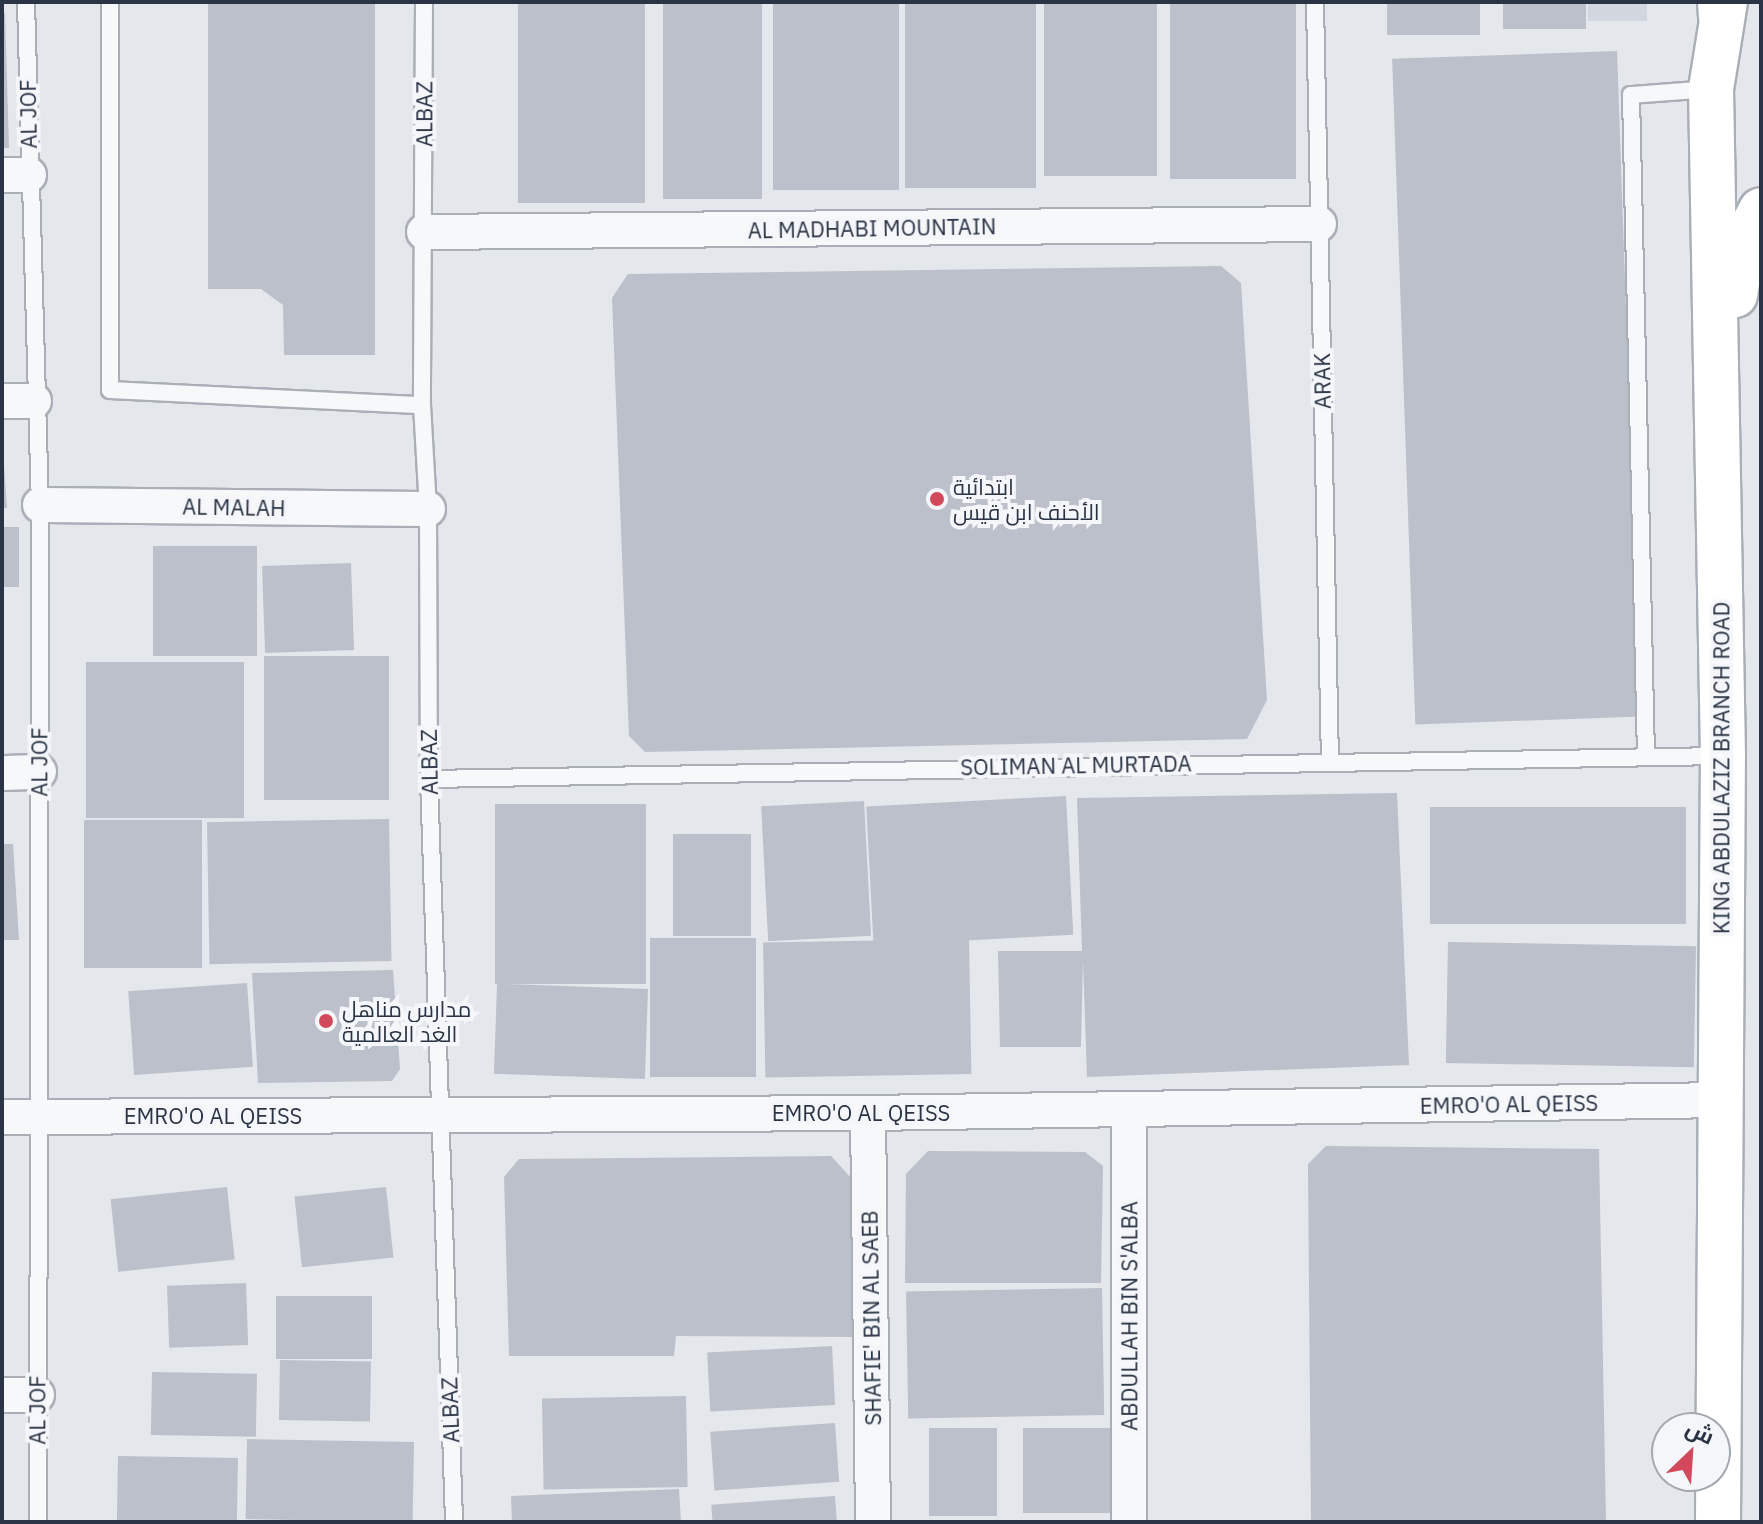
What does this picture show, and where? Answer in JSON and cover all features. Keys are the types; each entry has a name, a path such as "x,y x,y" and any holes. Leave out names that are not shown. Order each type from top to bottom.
{"street":[{"name":"KING ABDULAZIZ BRANCH ROAD","path":"1718,1522 1723,756 1711,89 1722,7"},
{"path":"1718,379 1744,242 1761,210"},
{"name":"AL MADHABI MOUNTAIN","path":"424,232 1319,224"},
{"name":"AL MALAH","path":"40,505 428,509"},
{"path":"2,773 39,772"},
{"name":"EMRO'O AL QEISS","path":"2,1117 868,1113 1720,1100"},
{"name":"ABDULLAH BIN S'ALBA","path":"1129,1110 1129,1522"},
{"name":"SHAFIE' BIN AL SAEB","path":"868,1113 873,1522"},
{"path":"2,1395 37,1395"}],"lane":[{"name":"AL JOF","path":"26,2 16,175 18,401 40,505 38,1522"},
{"path":"110,2 110,390 422,405"},
{"name":"ALBAZ","path":"424,2 422,405 428,509 429,779 454,1522"},
{"name":"ARAK","path":"1315,2 1330,760"},
{"path":"1646,756 1631,95 1711,89"},
{"name":"SOLIMAN AL MURTADA","path":"429,779 1330,760 1723,756"}],"shaded area":[{"path":"1588,2 1647,2 1647,21 1588,21"}],"building":[{"path":"208,2 375,2 375,355 284,355 283,305 261,289 208,289"},
{"path":"518,2 645,2 645,203 518,203"},
{"path":"663,2 762,2 762,199 663,199"},
{"path":"773,2 899,2 899,190 773,190"},
{"path":"905,2 1036,2 1036,188 905,188"},
{"path":"1044,2 1157,2 1157,176 1044,176"},
{"path":"1170,2 1296,2 1296,179 1170,179"},
{"path":"1387,2 1480,2 1480,35 1387,35"},
{"path":"1503,2 1586,2 1586,29 1503,29"},
{"path":"2,13 5,13 9,148 2,148"},
{"path":"1617,51 1640,717 1415,724 1392,59"},
{"name":"ابتدائية الأحنف ابن قيس","path":"1221,266 1241,283 1267,700 1247,739 645,752 629,736 612,298 628,274"},
{"path":"4,465 7,508 2,508"},
{"path":"2,527 19,527 19,587 2,587"},
{"path":"153,546 257,546 257,656 153,656"},
{"path":"351,563 354,650 265,653 262,566"},
{"path":"264,656 389,656 389,800 264,800"},
{"path":"86,662 244,662 244,818 86,818"},
{"path":"1397,793 1409,1065 1087,1077 1083,961 1081,1047 1000,1047 998,951 1082,951 1077,798"},
{"path":"1066,796 1073,935 874,945 866,806"},
{"path":"864,801 871,936 768,941 761,806"},
{"path":"495,804 646,804 646,984 495,984"},
{"path":"1430,807 1686,807 1686,924 1430,924"},
{"path":"389,819 391,961 210,964 207,822"},
{"path":"84,820 202,820 202,968 84,968"},
{"path":"673,834 751,834 751,936 673,936"},
{"path":"2,844 13,844 19,940 2,940"},
{"path":"650,938 756,938 756,1077 650,1077"},
{"path":"969,939 971,1074 765,1078 763,943"},
{"path":"1448,942 1696,946 1694,1067 1446,1063"},
{"name":"مدارس مناهل الغد العالمية","path":"393,970 400,1069 392,1081 258,1083 252,973"},
{"path":"247,983 253,1067 134,1075 128,991"},
{"path":"497,984 648,989 645,1079 494,1074"},
{"path":"1326,1146 1599,1149 1606,1522 1311,1522 1308,1164"},
{"path":"928,1151 1085,1152 1103,1166 1101,1283 905,1283 906,1174"},
{"path":"831,1156 852,1179 854,1337 676,1336 674,1356 509,1356 504,1177 519,1159"},
{"path":"227,1187 235,1260 118,1272 111,1199"},
{"path":"386,1187 393,1258 302,1267 295,1197"},
{"path":"246,1283 248,1345 169,1348 167,1286"},
{"path":"1102,1288 1104,1415 908,1418 906,1291"},
{"path":"276,1296 372,1296 372,1359 276,1359"},
{"path":"832,1346 835,1405 710,1411 707,1353"},
{"path":"280,1360 371,1362 370,1422 279,1420"},
{"path":"152,1372 257,1374 256,1437 151,1435"},
{"path":"686,1396 688,1487 544,1489 542,1399"},
{"path":"835,1423 839,1482 714,1491 710,1432"},
{"path":"929,1428 997,1428 997,1516 929,1516"},
{"path":"1023,1428 1116,1428 1116,1513 1023,1513"},
{"path":"247,1439 414,1442 413,1522 246,1519"},
{"path":"118,1456 238,1458 237,1522 117,1522"},
{"path":"679,1489 681,1522 512,1522 511,1496"},
{"path":"835,1496 837,1522 713,1522 711,1505"}],"place":[{"name":"ابتدائية الأحنف ابن قيس","path":"937,499"},
{"name":"مدارس مناهل الغد العالمية","path":"326,1021"}]}
